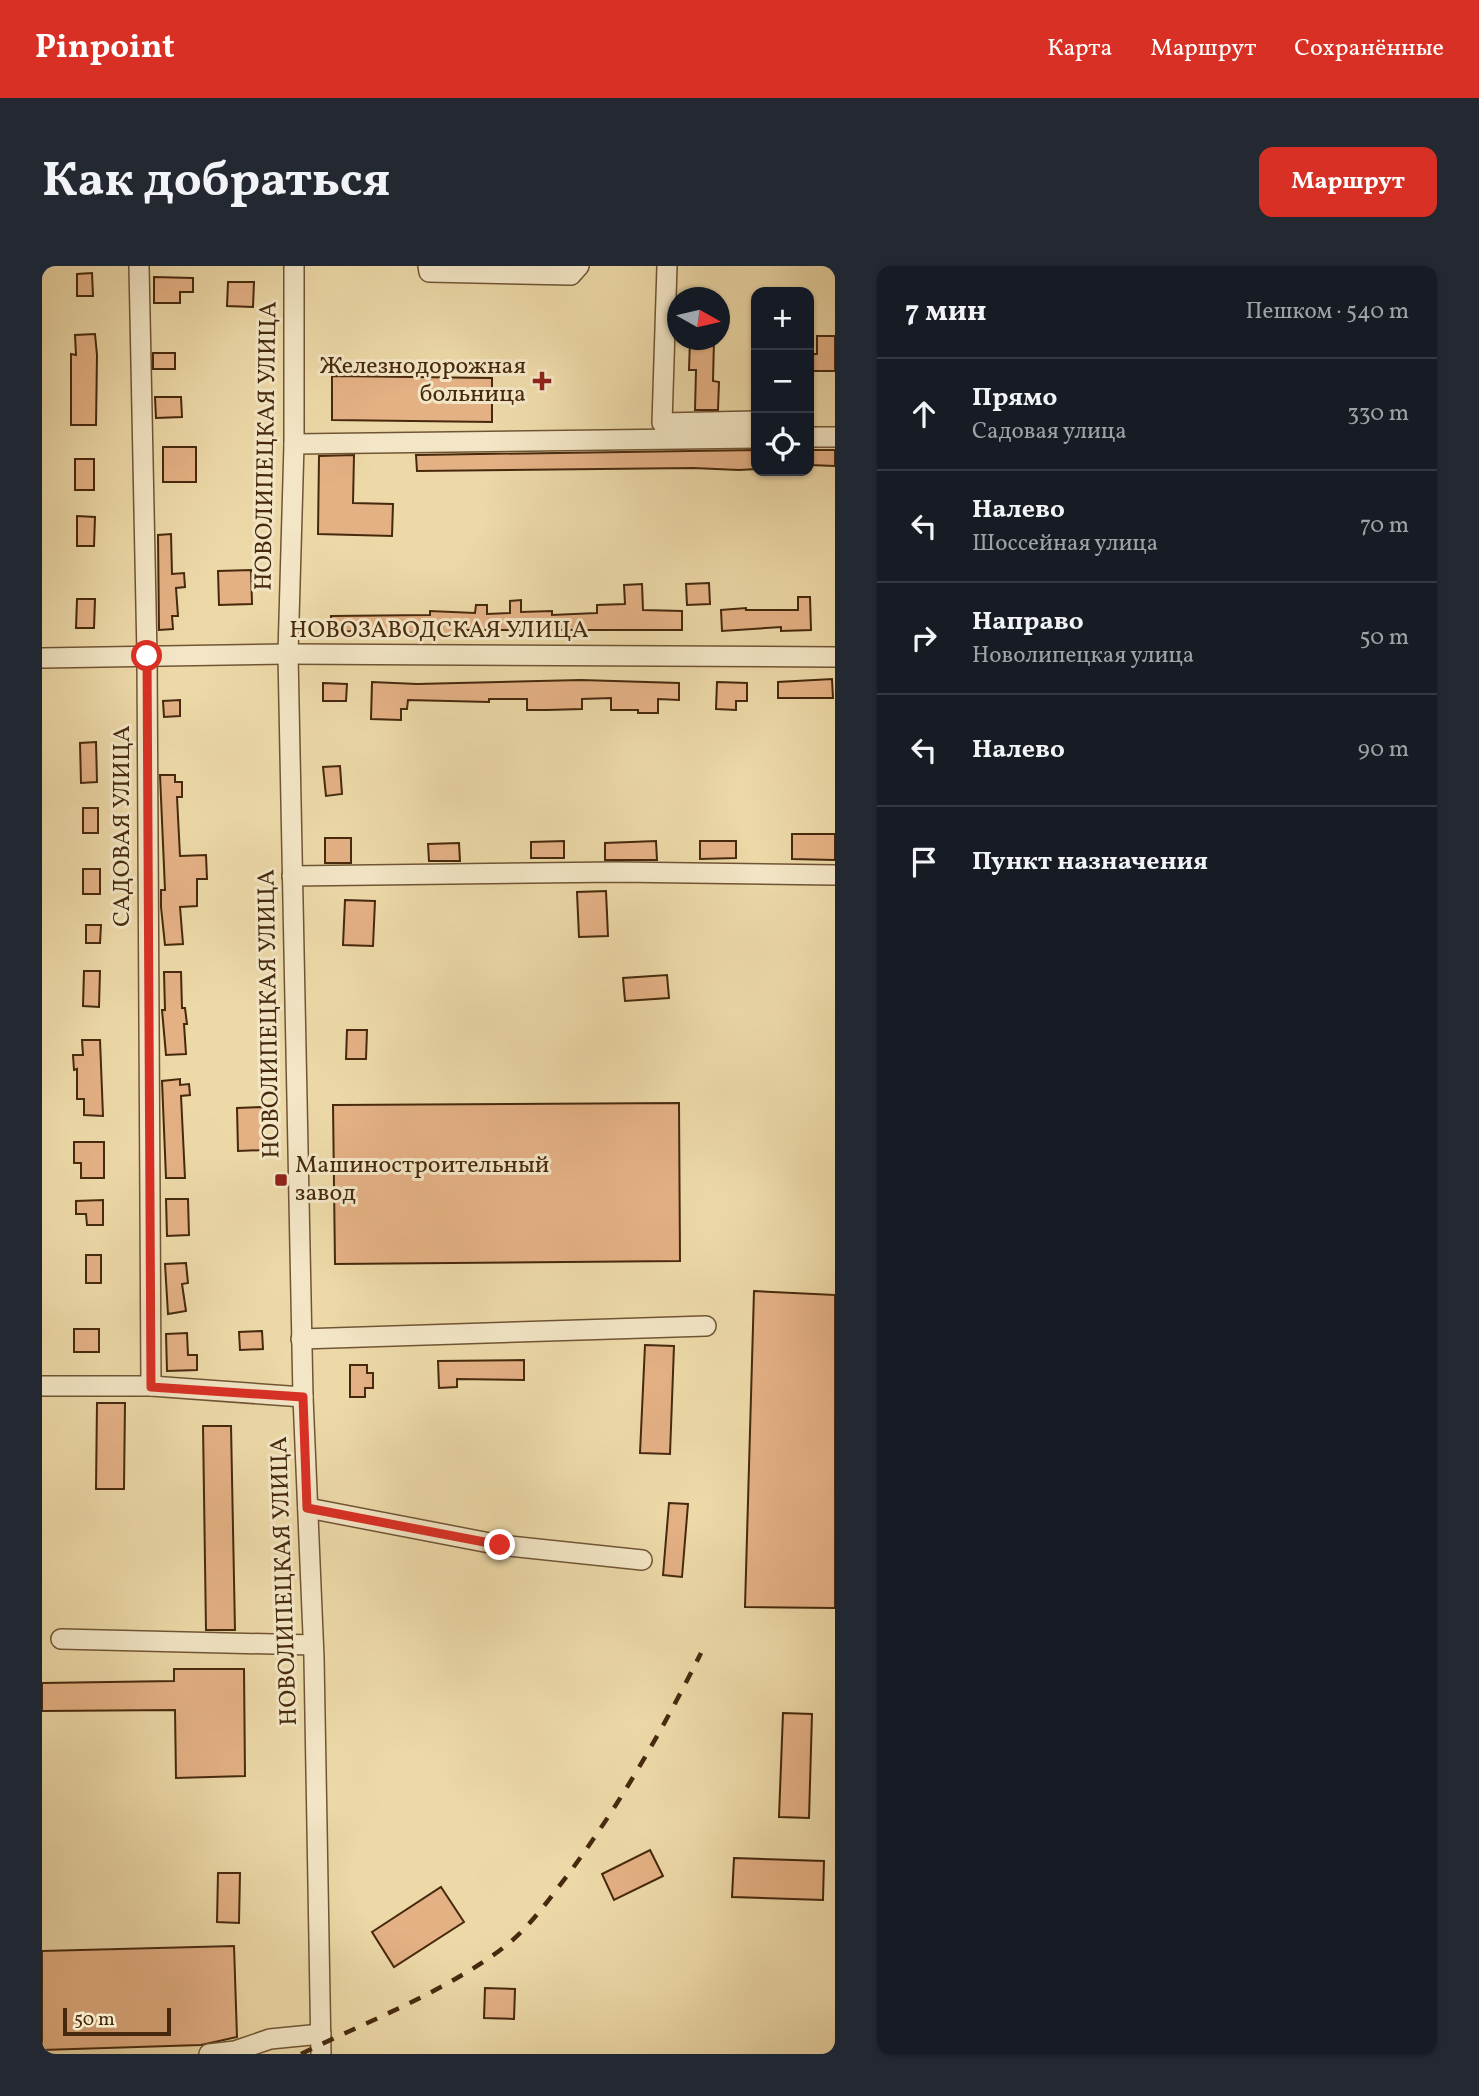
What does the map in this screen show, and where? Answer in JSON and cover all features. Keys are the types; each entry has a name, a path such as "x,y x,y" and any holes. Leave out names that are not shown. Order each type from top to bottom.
{"street":[{"name":"САДОВАЯ УЛИЦА","path":"139,266 147,656 151,1387"},
{"name":"НОВОЛИПЕЦКАЯ УЛИЦА","path":"293,266 294,444 288,654 301,1339 313,1645 321,2044"},
{"path":"429,266 429,272 571,275 579,266"},
{"path":"667,266 662,423 751,421"},
{"path":"814,437 835,437"},
{"path":"294,444 751,438"},
{"name":"НОВОЗАВОДСКАЯ УЛИЦА","path":"42,659 288,654 835,657"},
{"path":"292,876 618,872 835,875"},
{"path":"301,1339 706,1326"},
{"path":"42,1386 151,1387 303,1397"},
{"path":"307,1508 500,1545 642,1560"},
{"path":"61,1639 313,1645"},
{"path":"209,2054 235,2051 270,2039 321,2044"}],"building":[{"path":"92,273 93,296 77,296 77,274"},
{"path":"154,277 193,278 193,292 180,292 180,303 154,303"},
{"path":"228,282 254,282 253,307 227,306"},
{"path":"95,334 96,425 71,425 71,354 76,355 75,335"},
{"path":"817,336 835,336 835,371 814,371 814,354 817,354"},
{"path":"690,350 714,350 713,381 719,382 718,410 695,410 696,370 689,370"},
{"path":"153,353 175,353 175,369 153,369"},
{"path":"332,376 492,378 492,422 332,420"},
{"path":"155,397 181,397 182,417 156,418"},
{"path":"163,447 196,447 196,482 163,482"},
{"path":"751,450 751,469 417,471 416,455"},
{"path":"814,450 835,450 835,466 814,465"},
{"path":"354,455 353,503 393,504 392,536 318,534 319,456"},
{"path":"75,459 94,459 94,490 75,490"},
{"path":"77,516 95,517 94,546 77,546"},
{"path":"171,534 172,574 184,573 185,587 176,588 178,616 172,616 173,629 159,630 158,535"},
{"path":"251,570 252,604 219,605 218,571"},
{"path":"709,583 710,604 687,605 686,584"},
{"path":"642,584 643,610 682,611 682,630 331,633 331,616 430,615 430,611 475,613 476,605 487,605 487,614 510,613 510,601 521,600 521,612 552,611 552,615 597,613 597,605 625,604 624,585"},
{"path":"798,597 810,597 811,630 781,631 781,627 722,631 721,610 798,610"},
{"path":"77,599 95,599 94,628 76,628"},
{"path":"832,679 833,698 778,698 778,682"},
{"path":"581,680 679,683 679,700 658,699 658,713 638,713 638,710 611,710 611,698 582,699 582,709 547,710 527,710 527,699 489,699 489,702 408,700 407,709 401,709 401,720 371,719 372,682 417,684"},
{"path":"717,682 747,683 747,701 736,701 736,710 716,709"},
{"path":"323,683 347,684 346,701 323,701"},
{"path":"180,700 180,716 164,717 163,701"},
{"path":"96,742 97,782 81,783 80,743"},
{"path":"340,766 342,794 326,796 323,767"},
{"path":"160,775 175,775 175,782 182,782 182,797 177,797 180,856 206,855 207,879 197,879 197,906 180,907 183,944 165,945 161,907 161,890 165,890"},
{"path":"83,808 98,808 98,833 83,833"},
{"path":"792,834 835,834 835,860 792,859"},
{"path":"325,838 351,838 351,863 325,863"},
{"path":"564,841 564,858 531,858 531,842"},
{"path":"656,841 657,860 605,860 605,843"},
{"path":"700,841 736,841 736,858 700,859"},
{"path":"459,843 460,861 429,861 428,844"},
{"path":"83,869 100,869 100,894 83,894"},
{"path":"606,891 608,936 579,937 577,892"},
{"path":"345,900 375,901 373,946 343,945"},
{"path":"86,925 101,925 100,943 86,943"},
{"path":"84,971 100,971 99,1007 83,1006"},
{"path":"164,972 181,972 182,1008 185,1008 187,1024 184,1024 186,1054 166,1055 162,1010 165,1010"},
{"path":"667,975 669,998 625,1001 623,978"},
{"path":"347,1030 367,1030 366,1059 346,1059"},
{"path":"82,1040 100,1040 103,1116 84,1115 84,1099 77,1099 77,1069 74,1070 73,1055 83,1055"},
{"path":"180,1079 180,1085 189,1084 190,1095 181,1096 185,1178 166,1178 162,1081"},
{"path":"679,1103 680,1261 335,1264 333,1105"},
{"path":"263,1107 264,1150 238,1151 237,1108"},
{"path":"74,1142 104,1142 104,1178 81,1178 81,1163 74,1163"},
{"path":"166,1199 188,1199 189,1235 167,1236"},
{"path":"103,1200 103,1225 87,1225 86,1214 76,1214 76,1201"},
{"path":"86,1255 101,1255 101,1283 86,1283"},
{"path":"186,1263 188,1283 182,1284 186,1311 168,1314 165,1264"},
{"path":"754,1291 835,1295 835,1608 745,1607"},
{"path":"74,1329 99,1329 99,1352 74,1352"},
{"path":"262,1331 263,1349 240,1350 239,1332"},
{"path":"187,1333 188,1355 197,1355 197,1370 167,1371 166,1334"},
{"path":"645,1345 674,1346 670,1454 640,1453"},
{"path":"524,1360 524,1380 457,1379 457,1387 439,1388 438,1361"},
{"path":"350,1365 367,1365 367,1373 373,1373 373,1388 365,1388 365,1397 350,1397"},
{"path":"97,1403 125,1403 124,1489 96,1489"},
{"path":"203,1426 231,1426 235,1630 206,1630"},
{"path":"669,1503 688,1504 682,1577 663,1575"},
{"path":"174,1669 244,1669 245,1776 176,1778 175,1710 42,1711 42,1683 174,1681"},
{"path":"783,1713 812,1714 809,1818 779,1817"},
{"path":"650,1850 663,1876 614,1900 602,1874"},
{"path":"734,1858 824,1861 823,1900 732,1897"},
{"path":"218,1873 240,1873 239,1923 217,1922"},
{"path":"441,1887 464,1922 394,1967 372,1932"},
{"path":"234,1946 237,2037 201,2045 42,2050 42,1951"},
{"path":"485,1988 515,1989 514,2019 484,2018"}],"railway":[{"path":"301,2054 452,1981 499,1951 518,1935 536,1916 604,1823 671,1711 701,1653"}],"place":[{"name":"Железнодорожная больница","path":"542,381"},
{"name":"Машиностроительный завод","path":"281,1180"}],"route":[{"path":"147,656 151,1387 303,1397 307,1508 500,1545"}]}
